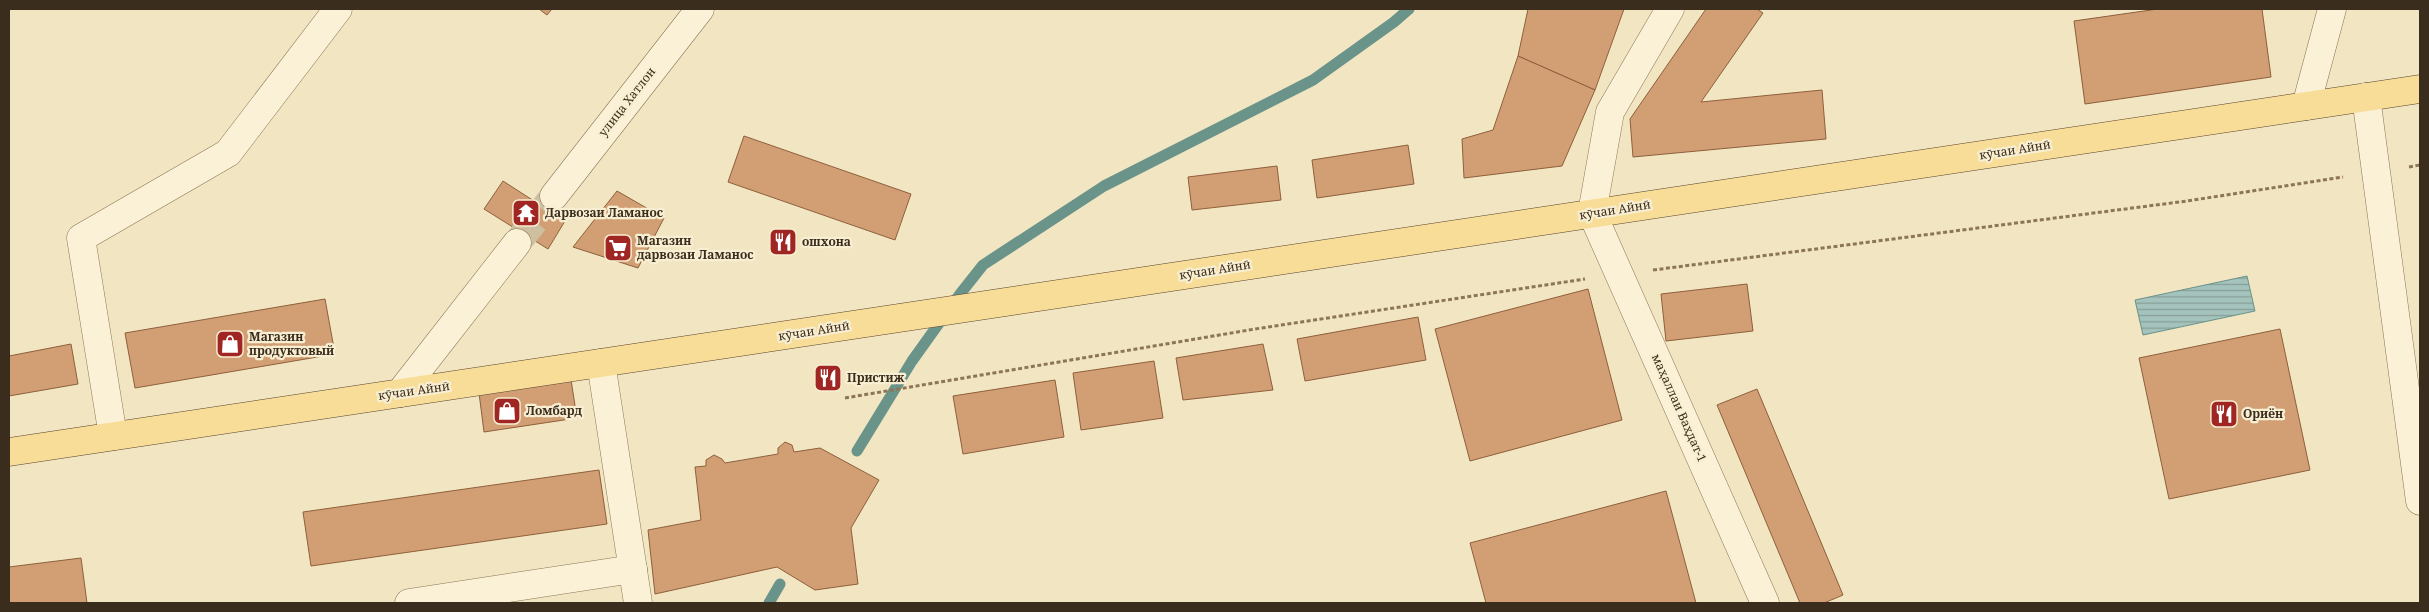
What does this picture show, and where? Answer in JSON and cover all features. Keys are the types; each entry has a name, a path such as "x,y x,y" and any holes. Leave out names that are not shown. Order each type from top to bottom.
{"main road":[{"name":"кӯчаи Айнӣ","path":"9,452 2420,88"}],"street":[{"path":"113,436 81,238 228,153 338,9"},
{"name":"улица Хатлон","path":"554,196 700,9"},
{"path":"1592,213 1610,112 1670,9"},
{"path":"2306,106 2332,9"},
{"path":"2366,97 2420,501"},
{"name":"маҳаллаи Ваҳдат-1","path":"1592,213 1765,603"},
{"path":"400,393 517,243"},
{"path":"601,363 638,603"},
{"path":"409,603 633,569"}],"path":[{"path":"845,398 1255,329 1619,274 2187,201 2420,165"}],"water":[{"path":"2247,276 2255,311 2143,335 2135,300"}],"building":[{"path":"539,9 552,9 547,15"},
{"path":"1528,9 1624,9 1595,90 1518,56"},
{"path":"1706,9 1757,9 1763,13 1701,102 1822,90 1826,139 1633,157 1630,119"},
{"path":"2158,9 2262,9 2271,77 2085,104 2074,21"},
{"path":"1518,56 1595,90 1562,166 1464,178 1462,139 1493,130"},
{"path":"744,136 911,194 895,240 728,182"},
{"path":"1408,145 1414,184 1317,198 1312,160"},
{"path":"1277,166 1281,200 1192,210 1188,177"},
{"path":"503,181 565,221 548,249 484,209"},
{"path":"617,191 664,218 638,268 573,247"},
{"path":"1747,284 1753,331 1666,341 1661,294"},
{"path":"1588,289 1622,420 1470,461 1435,329"},
{"name":"Магазин продуктовый","path":"325,299 335,354 135,388 125,333"},
{"path":"1418,317 1426,360 1305,381 1297,339"},
{"name":"Ориён","path":"2280,329 2310,470 2169,499 2139,358"},
{"path":"71,344 78,384 9,396 9,356"},
{"path":"1263,344 1273,390 1183,400 1176,358"},
{"path":"1154,361 1163,418 1081,430 1073,373"},
{"path":"571,380 577,418 484,432 479,393"},
{"path":"1055,380 1064,437 963,454 953,396"},
{"path":"1757,389 1843,595 1824,603 1800,603 1717,405"},
{"path":"785,442 792,445 794,452 820,448 879,480 851,528 858,584 815,590 777,567 655,594 648,530 701,520 695,467 706,466 706,460 714,455 725,463 778,454 778,448"},
{"path":"599,470 607,524 311,566 303,512"},
{"path":"1666,491 1696,603 1486,603 1470,543"},
{"path":"81,558 87,603 9,603 9,567"}],"waterway":[{"path":"857,451 912,361 983,265 1104,186 1313,80 1394,22 1409,9"},
{"path":"769,603 780,584"}],"tunnel":[{"path":"517,243 554,196"}],"place":[{"name":"Дарвозаи Ламанос","path":"526,213"},
{"name":"ошхона","path":"783,242"},
{"name":"Магазин дарвозаи Ламанос","path":"618,248"},
{"name":"Магазин продуктовый","path":"230,344"},
{"name":"Пристиж","path":"828,378"},
{"name":"Ломбард","path":"507,411"},
{"name":"Ориён","path":"2224,414"}]}
